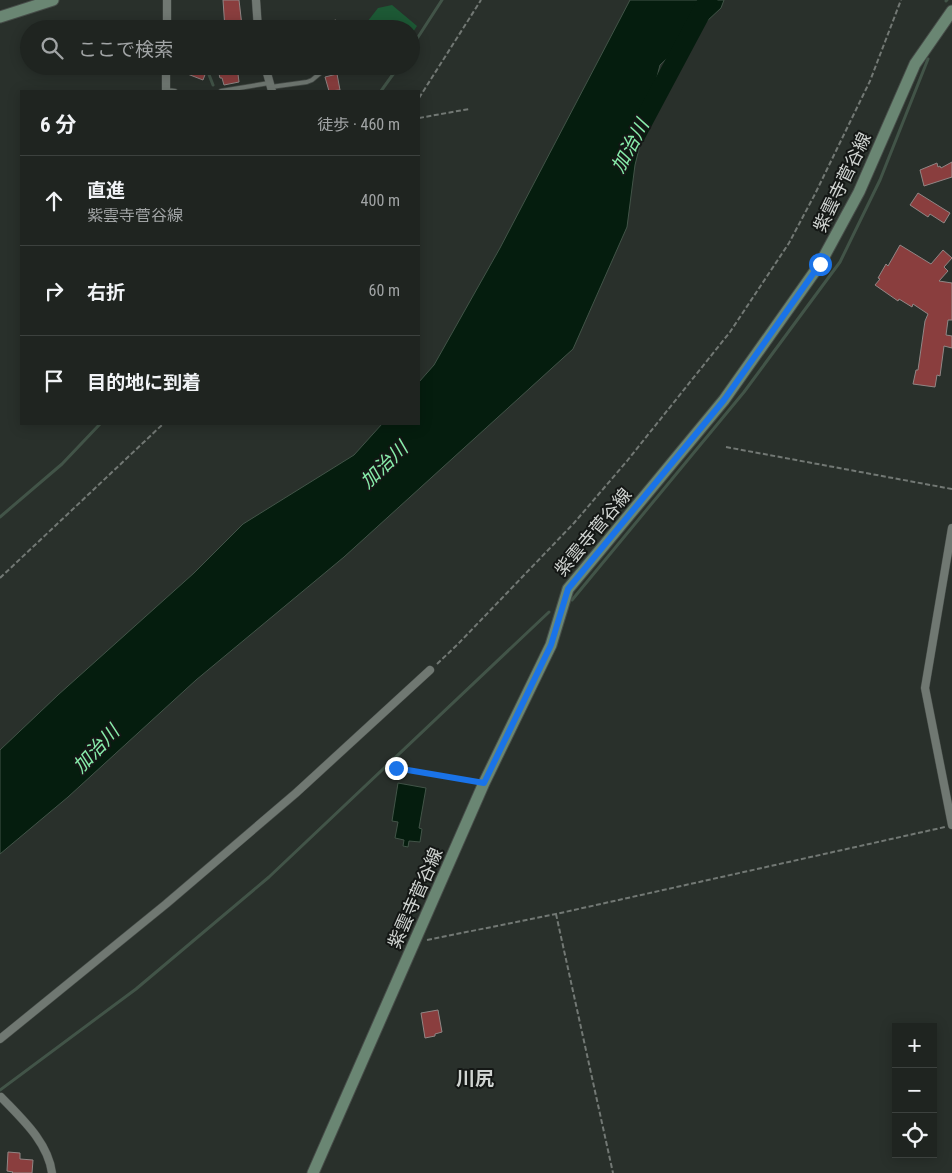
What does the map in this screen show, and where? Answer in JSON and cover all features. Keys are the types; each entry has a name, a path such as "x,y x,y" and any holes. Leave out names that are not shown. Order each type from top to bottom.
{"main road":[{"path":"0,17 53,0"},
{"name":"紫雲寺菅谷線","path":"313,1173 484,783 551,645 568,589 724,400 820,264 858,192 915,64 952,11"}],"street":[{"path":"167,0 167,20"},
{"path":"256,0 257,20"},
{"path":"166,75 166,90"},
{"path":"952,528 925,688 952,825"},
{"path":"0,1038 166,904 289,799 430,670"},
{"path":"1,1097 36,1134 52,1167 52,1173"}],"lane":[{"path":"233,90 307,82 318,75"}],"path":[{"path":"420,96 481,0"},
{"path":"430,670 458,644 574,523 627,461 730,332 789,243 815,194 870,81 901,0"},
{"path":"420,118 469,109"},
{"path":"0,578 162,425"},
{"path":"726,448 952,489"},
{"path":"396,768 484,783"},
{"path":"415,942 556,914 952,825"},
{"path":"556,914 613,1173"}],"green space":[{"path":"392,5 410,20 369,20 378,8"}],"water":[{"path":"630,0 724,0 721,8 660,65 635,165 627,227 573,349 344,557 196,680 68,797 0,854 0,750 58,695 194,573 243,524 354,455 381,425 420,425 420,381 434,365 500,248"},
{"path":"398,783 426,788 419,828 422,829 420,842 409,841 408,847 403,846 404,840 395,838 398,822 392,821"}],"building":[{"path":"223,0 239,0 241,20 224,20"},
{"path":"190,75 205,75 203,80"},
{"path":"219,75 238,75 239,82 224,85 222,78"},
{"path":"337,75 340,90 329,90 325,77"},
{"path":"952,162 952,177 924,186 920,170 937,163 938,167 940,166 941,168"},
{"path":"918,193 950,213 944,223 930,214 928,217 910,205"},
{"path":"900,245 931,264 943,250 952,258 944,267 948,271 939,281 952,283 952,320 948,320 946,335 952,336 952,348 944,346 940,376 937,375 935,387 913,384 916,370 918,370 925,321 928,314 913,304 912,307 899,299 898,301 875,285 880,279 878,278 886,264 888,266"},
{"path":"438,1010 442,1032 425,1038 421,1013"},
{"path":"8,1152 20,1153 20,1159 33,1160 32,1173 12,1173 7,1171"}],"waterway":[{"path":"420,34 442,0"},
{"name":"加治川","path":"636,135 708,0"},
{"path":"572,600 744,392 840,262 880,180 928,59"},
{"path":"209,75 213,85"},
{"path":"382,90 393,75"},
{"path":"0,517 62,464 99,425"},
{"path":"0,1090 136,989 269,877 549,612"}],"district":[{"name":"川尻","path":"475,1078"}],"route":[{"path":"396,768 484,783 551,645 568,589 724,400 820,264"}]}
